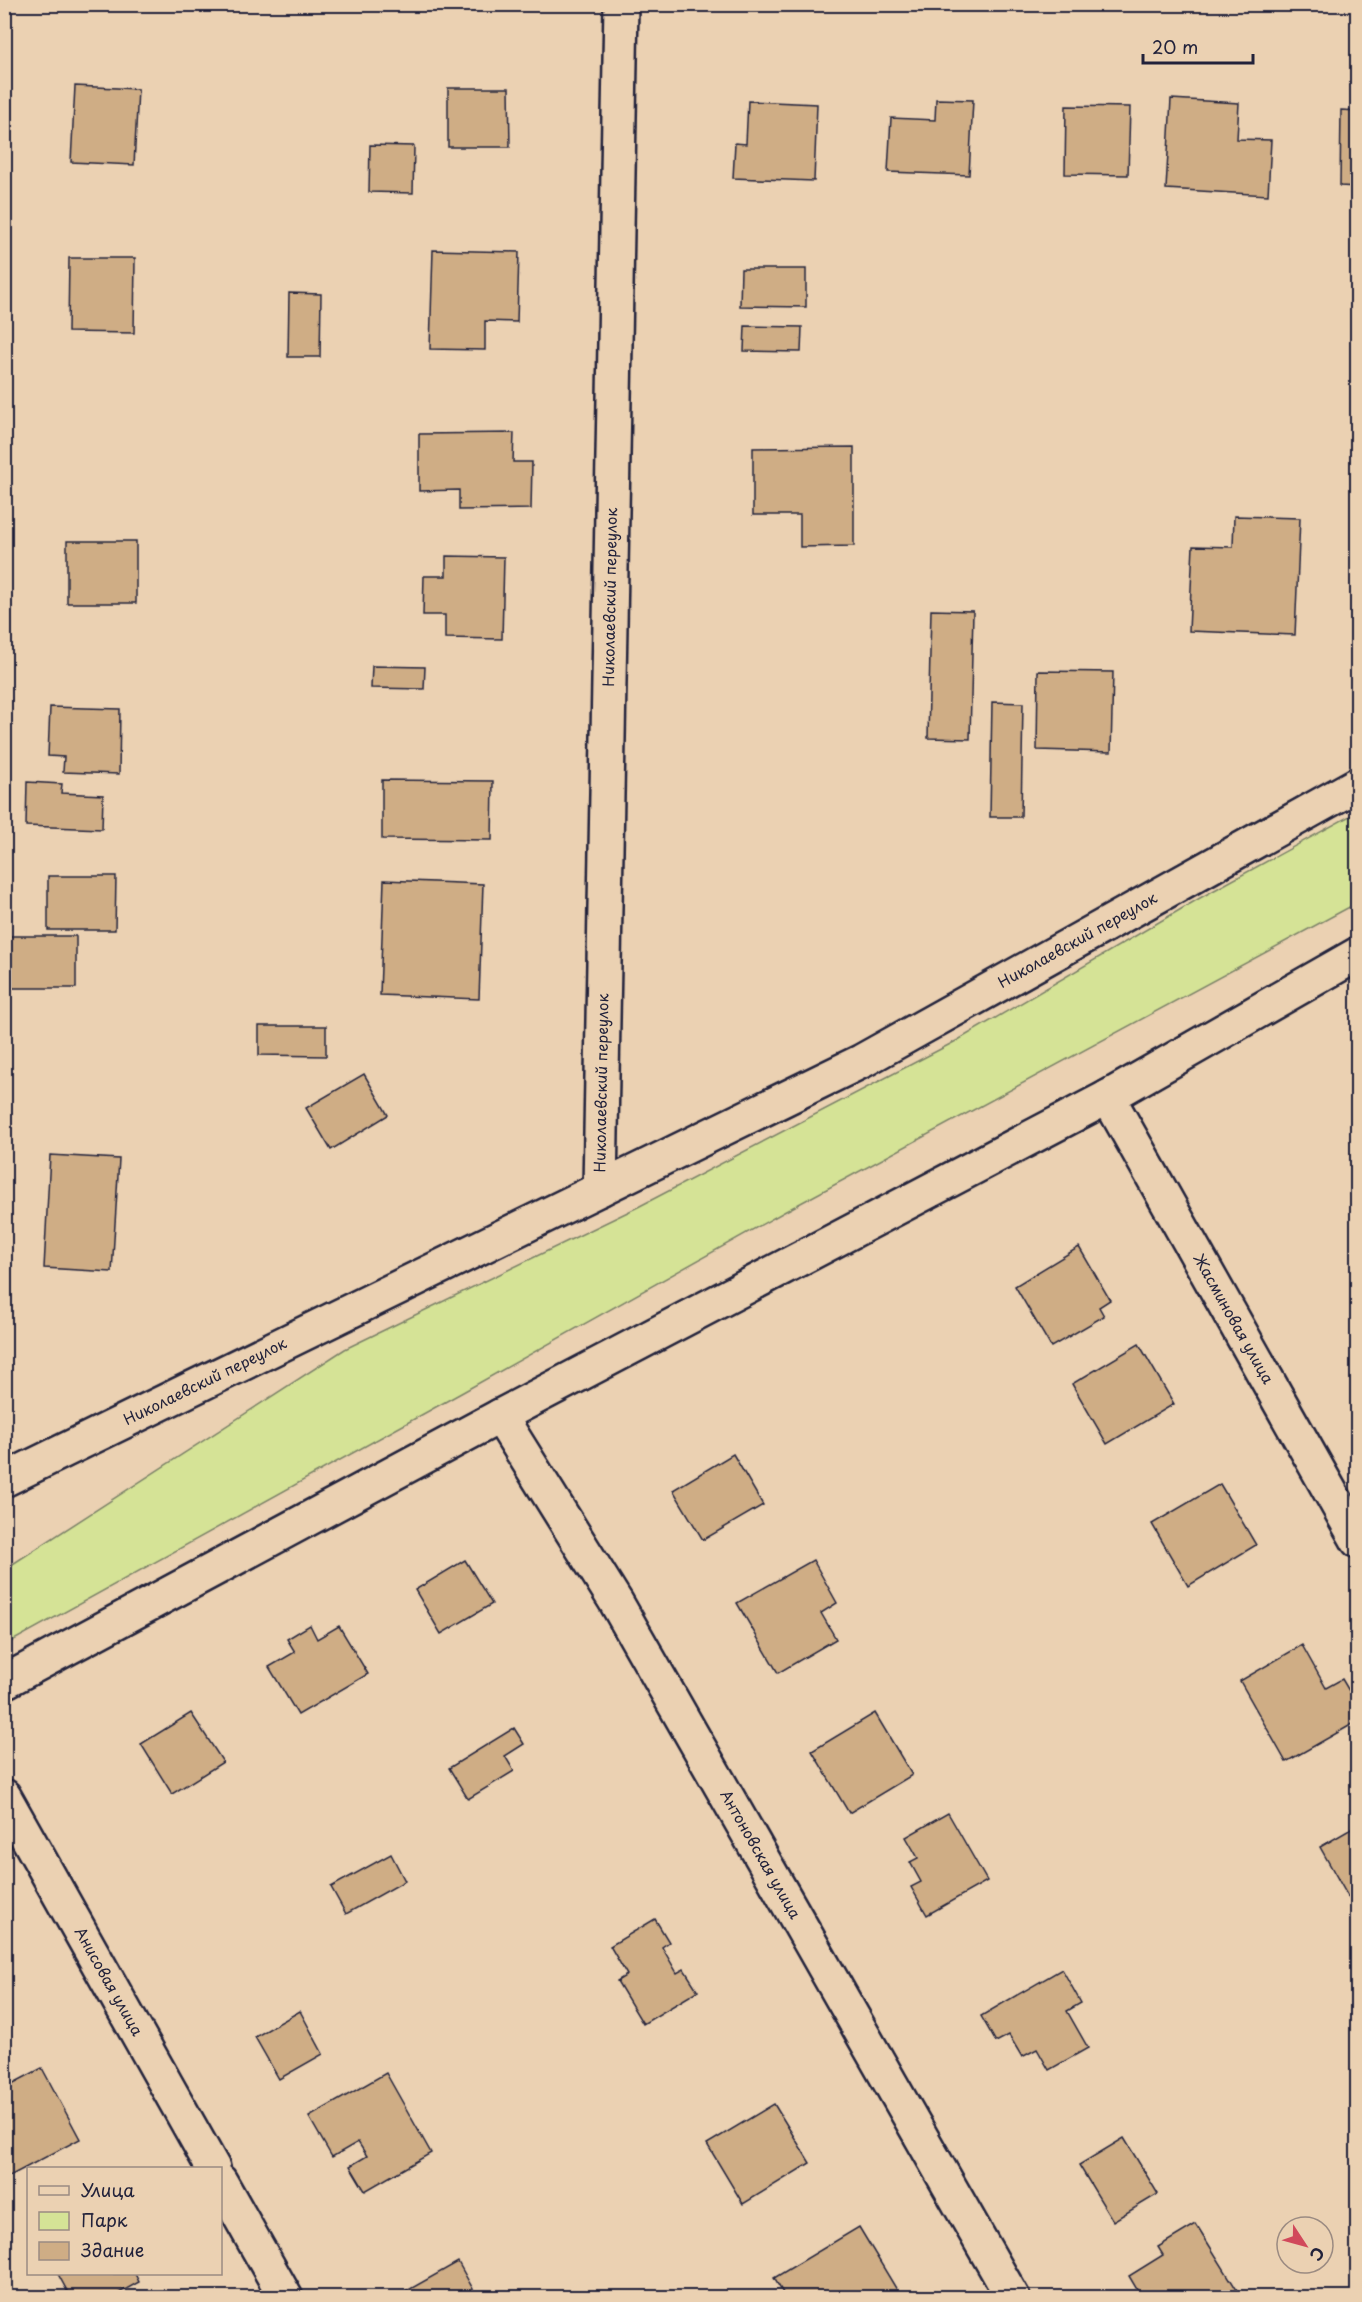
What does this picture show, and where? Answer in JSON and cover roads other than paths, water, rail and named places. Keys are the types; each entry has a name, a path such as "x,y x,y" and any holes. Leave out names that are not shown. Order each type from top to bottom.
{"street":[{"name":"Николаевский переулок","path":"600,1189 621,4"},
{"name":"Николаевский переулок","path":"4,1480 862,1061 1358,784"},
{"path":"4,1682 500,1416 1108,1097 1358,954"},
{"name":"Жасминовая улица","path":"1108,1097 1358,1541"},
{"name":"Антоновская улица","path":"500,1416 616,1602 1013,2298"},
{"name":"Анисовая улица","path":"4,1796 212,2167"},
{"path":"222,2185 285,2298"}]}
